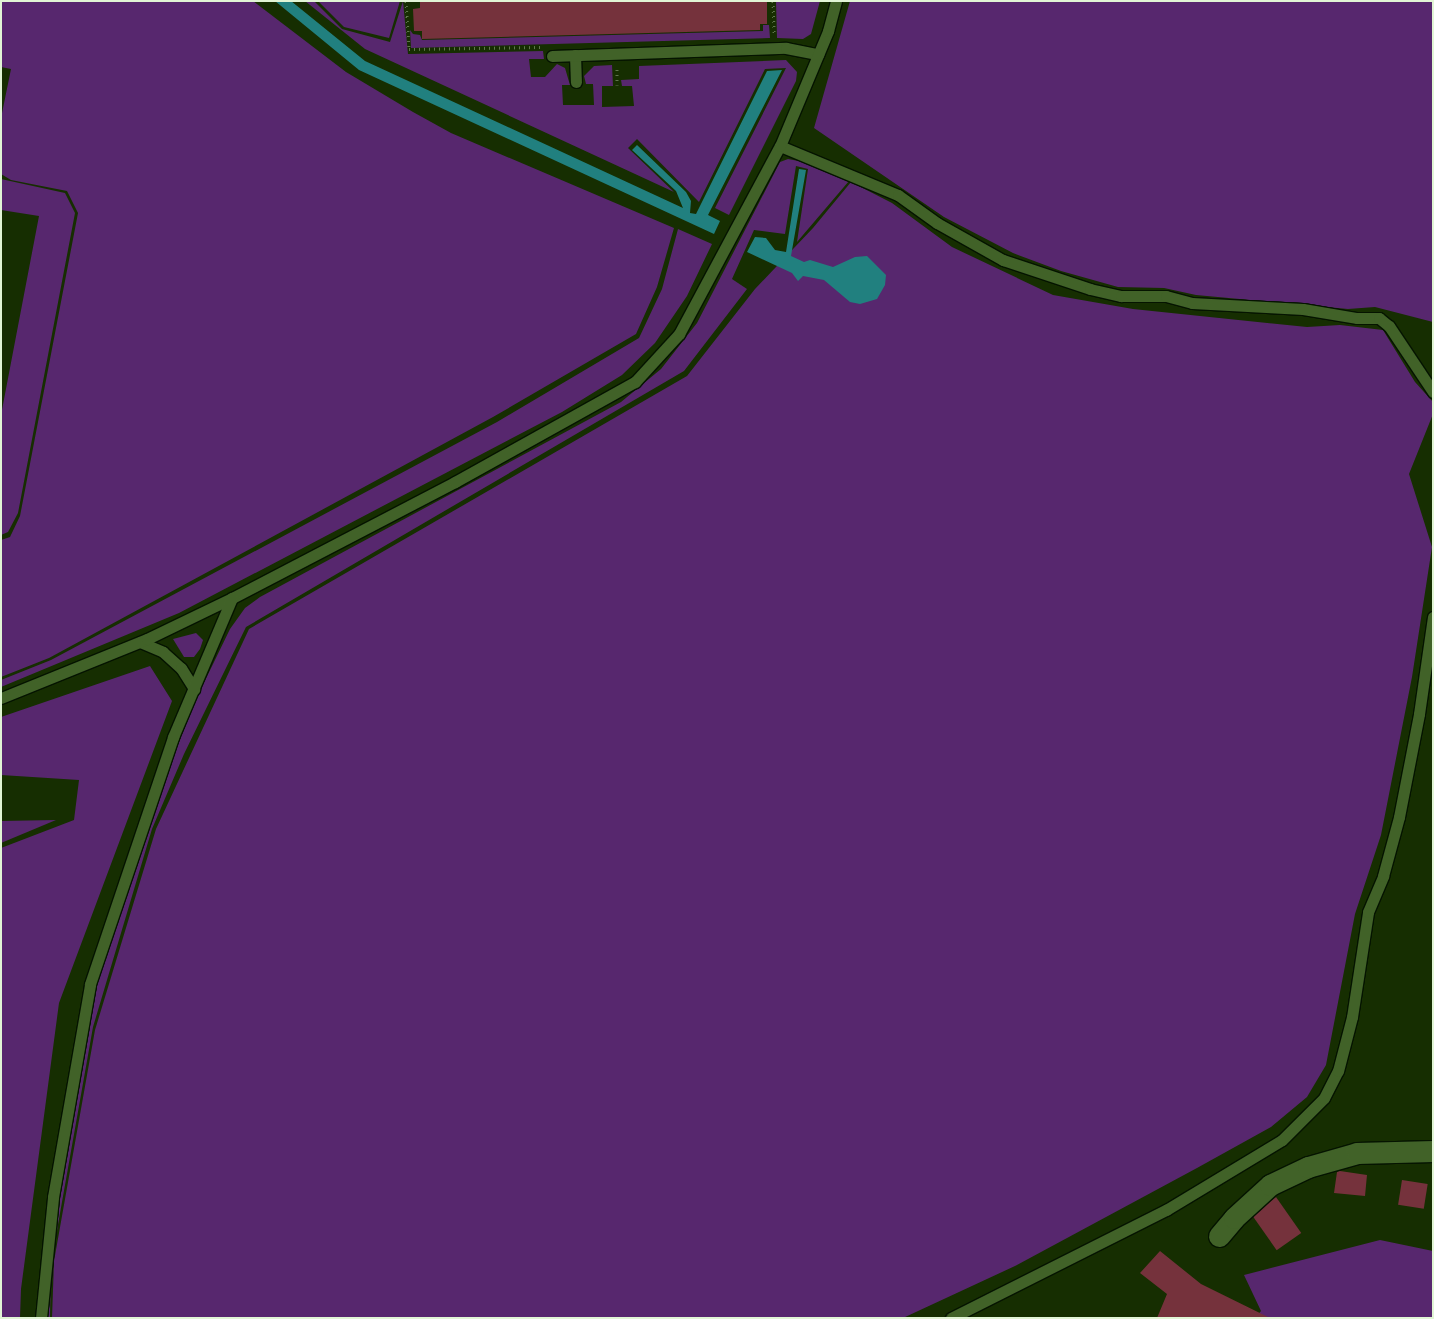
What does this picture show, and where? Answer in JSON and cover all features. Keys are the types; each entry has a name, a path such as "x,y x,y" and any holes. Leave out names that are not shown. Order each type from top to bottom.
{"street":[{"path":"1219,1236 1234,1218 1270,1185 1308,1167 1357,1153 1433,1151"}],"lane":[{"path":"1,698 140,642 232,598 455,482 635,382 679,334 780,146 818,54 836,1"},
{"path":"552,56 774,49 818,54"},
{"path":"575,55 576,82"},
{"path":"780,146 898,195 937,223 1003,260 1090,289 1121,296 1166,296 1192,302 1303,309 1357,318 1379,318 1389,326 1433,392"},
{"path":"41,1318 52,1198 90,984 124,874 194,688 232,598"},
{"path":"951,1318 1166,1210 1282,1140 1324,1098 1340,1062 1352,1017 1368,912 1382,876 1399,817 1419,714 1433,617"},
{"path":"140,642 163,652 182,668 194,688"}],"path":[{"path":"406,1 409,50 543,47"},
{"path":"773,1 774,49"}],"shaded area":[{"path":"1,1 253,1 346,72 451,133 674,228 657,287 636,334 493,417 49,658 1,677 1,540 10,537 20,516 78,213 67,191 11,180 1,174 1,118 11,69 1,67"},
{"path":"305,1 314,1 342,29 390,42 403,1 408,54 543,51 544,59 529,59 531,77 545,77 557,64 565,68 570,85 562,85 563,105 594,105 593,84 586,84 584,76 594,66 612,65 613,86 602,86 602,107 634,106 632,86 622,86 621,80 639,79 639,66 786,60 797,72 796,81 729,215 715,208 786,68 765,69 699,202 637,139 628,148 674,192 365,49"},
{"path":"318,1 400,1 389,38 344,27"},
{"path":"776,1 820,1 811,34 803,39 777,38"},
{"path":"850,1 1433,1 1433,322 1375,307 1348,309 1196,295 1164,288 1118,287 1061,271 1013,253 944,217 814,128"},
{"path":"763,25 769,25 770,38 411,48 410,30 413,34 420,35 422,40 763,31"},
{"path":"788,159 804,162 849,181 797,242 808,169 796,166 785,234 754,230 732,279 747,289 684,371 246,627 184,754 152,829 93,1027 51,1264 50,1318 44,1318 58,1180 99,976 161,787 197,697 230,629 245,608 260,597 621,402 661,369 697,323 780,162"},
{"path":"1,179 65,193 75,213 18,513 8,532 1,535 1,415 39,216 1,210"},
{"path":"851,182 892,203 952,247 1053,295 1133,309 1307,327 1340,325 1383,330 1415,382 1433,402 1433,414 1409,474 1432,547 1412,677 1381,835 1355,914 1326,1065 1307,1097 1271,1127 1197,1168 1015,1266 903,1318 52,1318 54,1261 95,1030 156,829 249,629 687,376 755,289 813,228"},
{"path":"678,229 712,244 687,296 655,343 622,375 562,412 179,613 1,687 1,680 51,660 497,422 639,338 662,289"},
{"path":"196,633 203,640 200,649 194,657 184,657 173,639"},
{"path":"150,666 172,701 59,1003 21,1289 20,1318 1,1318 1,848 74,820 79,780 1,775 1,717"},
{"path":"56,820 1,843 1,821"},
{"path":"1380,1240 1433,1251 1433,1318 1255,1318 1261,1311 1244,1275"}],"water":[{"path":"275,1 291,1 365,61 683,208 676,191 632,150 637,145 686,192 691,201 690,213 696,214 767,71 782,70 708,215 720,221 714,234 359,70"},
{"path":"799,169 806,170 791,256 804,262 810,260 833,267 855,257 867,256 886,275 885,285 877,299 860,304 850,302 824,280 803,276 798,281 792,273 747,252 755,237 766,238 775,250 786,252"}],"building":[{"path":"420,1 767,1 767,24 760,24 760,30 422,39 422,31 414,31 413,9 420,8"},
{"path":"1337,1172 1367,1175 1365,1196 1334,1193"},
{"path":"1402,1180 1428,1184 1424,1209 1398,1205"},
{"path":"1276,1197 1301,1233 1277,1250 1251,1214"},
{"path":"1160,1251 1201,1284 1270,1318 1157,1318 1167,1294 1140,1273"}]}
